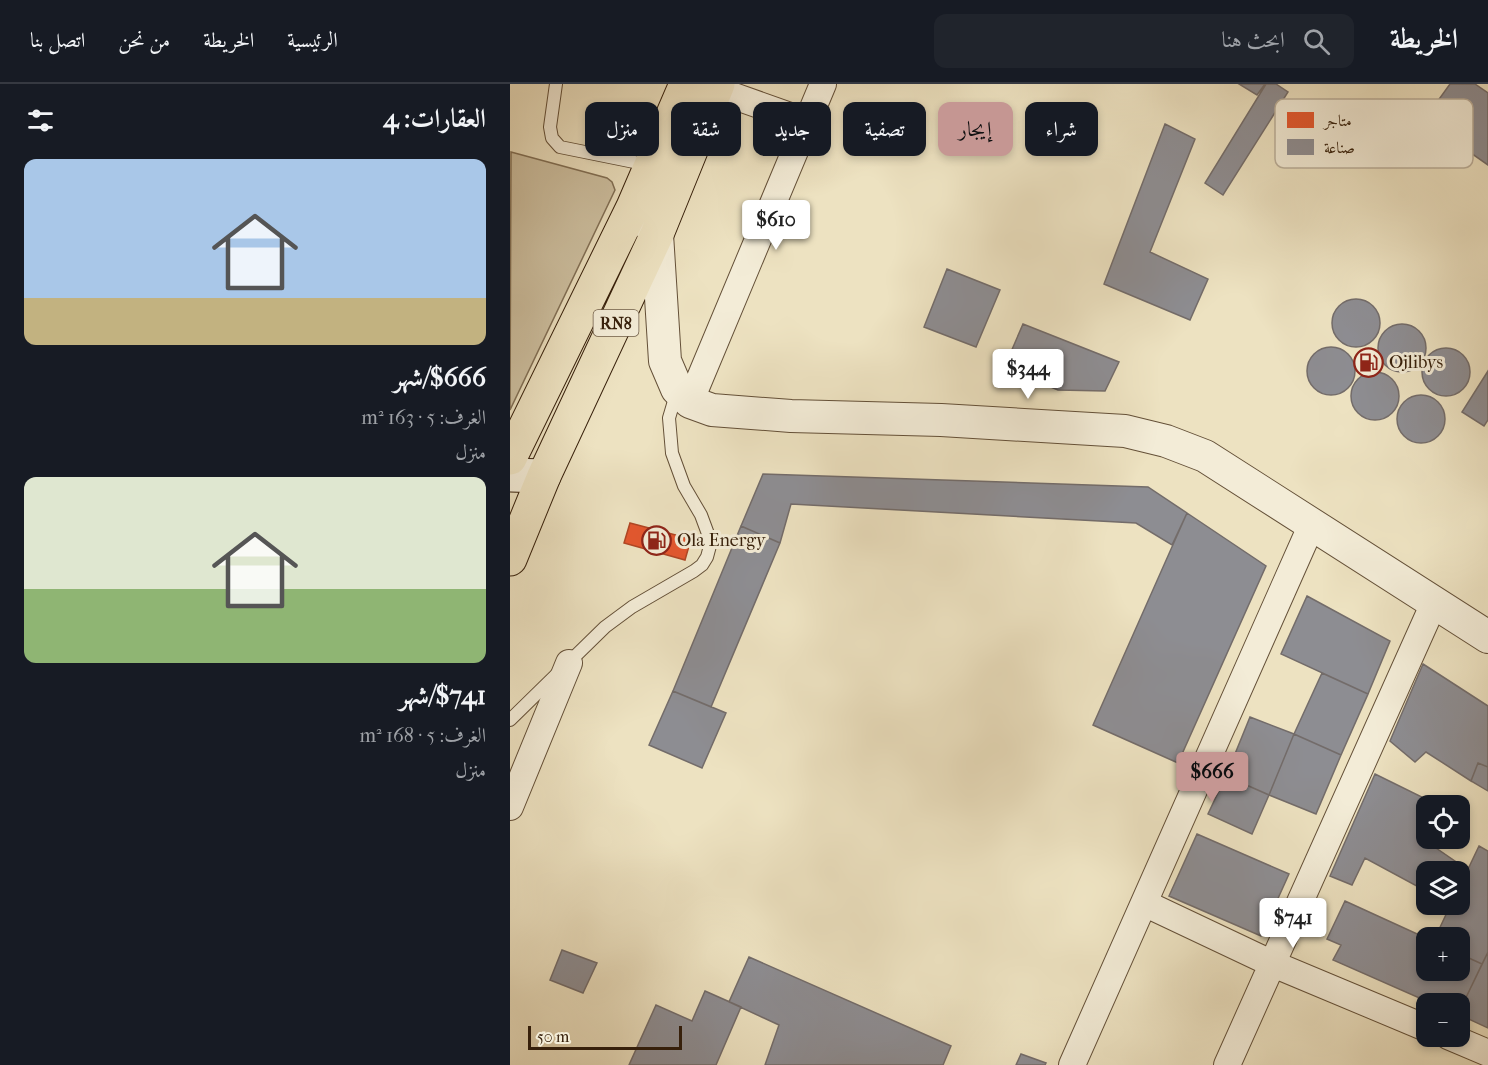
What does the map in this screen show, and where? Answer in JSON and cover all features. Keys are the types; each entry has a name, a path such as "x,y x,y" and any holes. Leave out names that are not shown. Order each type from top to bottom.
{"main road":[{"name":"RN8","path":"510,560 521,505 544,476 657,234 666,171 705,86"},
{"name":"RN8","path":"510,458 633,207 666,171"},
{"path":"510,475 544,476"}],"street":[{"path":"815,102 823,84"},
{"path":"705,86 753,103"},
{"path":"684,395 792,156"},
{"path":"633,207 657,234 665,361 684,395 712,410 791,416 941,420 1125,431 1166,441 1205,456 1488,637"},
{"path":"1072,1065 1312,524"},
{"path":"1227,1065 1434,603"},
{"path":"510,807 569,663"},
{"path":"1144,903 1273,964 1416,1024"},
{"path":"1470,1045 1488,1053"}],"lane":[{"path":"556,84 550,127 552,138 560,147 666,171"},
{"path":"510,720 605,627 694,571 707,557 710,537 701,515 684,486 672,453 669,418 684,395"}],"shaded area":[{"path":"511,152 607,178 612,182 615,190 510,410"}],"building: متاجر":[{"path":"630,523 691,539 685,560 624,543"}],"building: صناعة":[{"path":"1239,84 1265,84 1257,95"},
{"path":"1266,84 1276,84 1288,92 1284,99 1275,99 1275,113 1223,195 1205,183"},
{"path":"1450,84 1475,84 1488,93 1488,165 1473,154 1473,99 1439,99"},
{"path":"1165,124 1195,139 1150,252 1208,279 1190,320 1104,284"},
{"path":"947,269 1000,290 976,347 924,327"},
{"path":"1351,299 1361,299 1373,306 1380,318 1380,328 1373,340 1361,347 1351,347 1336,336 1332,328 1332,318 1343,303"},
{"path":"1023,324 1119,362 1105,391 1058,390 1004,368"},
{"path":"1397,324 1407,324 1419,331 1426,343 1426,353 1419,365 1407,372 1397,372 1382,361 1378,353 1378,343 1389,328"},
{"path":"1326,347 1336,347 1348,354 1355,366 1355,376 1348,388 1336,395 1326,395 1311,384 1307,376 1307,366 1318,351"},
{"path":"1441,348 1451,348 1463,355 1470,367 1470,377 1463,389 1451,396 1441,396 1426,385 1422,377 1422,367 1433,352"},
{"path":"1488,371 1488,420 1484,426 1462,412"},
{"path":"1370,372 1380,372 1392,379 1399,391 1399,401 1392,413 1380,420 1370,420 1355,409 1351,401 1351,391 1362,376"},
{"path":"1416,395 1426,395 1438,402 1445,414 1445,424 1438,436 1426,443 1416,443 1401,432 1397,424 1397,414 1408,399"},
{"path":"763,474 1148,487 1187,513 1172,545 1136,523 791,504 780,543 741,526"},
{"path":"1187,513 1266,566 1178,763 1093,725"},
{"path":"741,526 780,543 711,707 673,691"},
{"path":"1307,596 1390,641 1368,694 1281,654"},
{"path":"1423,664 1488,706 1488,767 1478,763 1471,781 1426,752 1415,762 1390,741"},
{"path":"1322,673 1368,694 1341,755 1294,734"},
{"path":"673,691 726,713 702,768 649,745"},
{"path":"1250,717 1294,734 1269,795 1226,776"},
{"path":"1294,734 1341,755 1316,814 1269,795"},
{"path":"1478,763 1488,767 1488,791 1471,781"},
{"path":"1375,774 1418,795 1416,795 1416,849 1437,849 1455,861 1416,861 1416,886 1365,858 1352,885 1330,876"},
{"path":"1226,776 1269,795 1252,834 1208,814"},
{"path":"1197,834 1289,874 1261,936 1169,896"},
{"path":"1479,846 1488,851 1488,952 1482,964 1470,959 1470,927 1440,927 1446,915 1470,915 1470,865"},
{"path":"1345,901 1416,933 1416,981 1470,981 1470,959 1482,964 1468,993 1416,993 1416,997 1333,960 1341,945 1327,939"},
{"path":"562,950 597,963 583,993 550,980"},
{"path":"1488,952 1488,1028 1470,1020 1468,993"},
{"path":"749,957 951,1046 943,1065 765,1065 779,1025 729,1002"},
{"path":"705,991 741,1007 716,1065 629,1065 656,1005 692,1021"},
{"path":"1021,1054 1046,1063 1045,1065 1016,1065"}],"place":[{"name":"Ojlibys","path":"1368,362"},
{"name":"Ola Energy","path":"656,540"}]}
